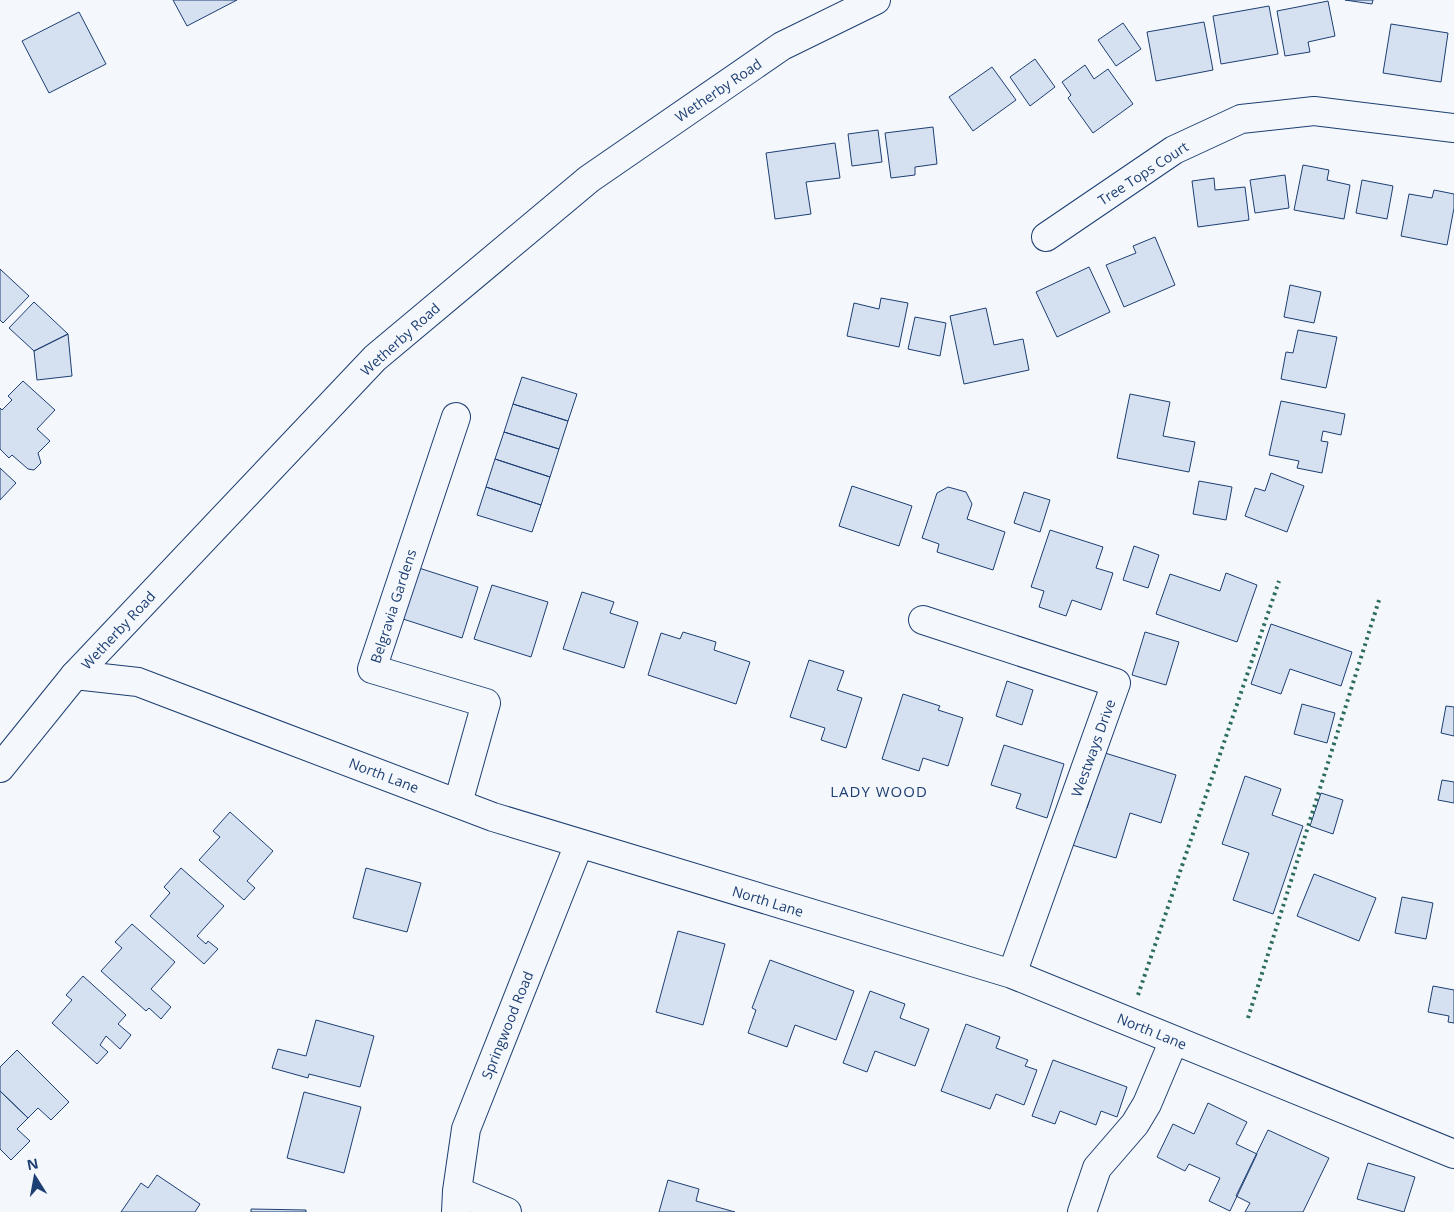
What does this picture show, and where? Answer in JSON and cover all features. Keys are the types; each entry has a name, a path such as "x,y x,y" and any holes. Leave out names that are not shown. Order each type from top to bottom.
{"street":[{"name":"Wetherby Road","path":"0,768 75,676 375,358 589,179 782,46 876,0"},
{"name":"Tree Tops Court","path":"1046,237 1174,150 1241,119 1314,111 1454,128"},
{"name":"Belgravia Gardens","path":"456,417 372,669 486,703 458,803"},
{"name":"Westways Drive","path":"923,620 1116,684 1012,974"},
{"name":"North Lane","path":"75,676 138,682 493,817 1012,974 1454,1154"},
{"name":"Springwood Road","path":"457,1202 466,1129 579,844"},
{"path":"1082,1212 1097,1168 1135,1124 1147,1104 1174,1040"},
{"path":"457,1202 507,1212"}],"building":[{"path":"173,0 237,0 187,26"},
{"path":"1345,0 1373,0 1372,4"},
{"path":"1328,1 1335,36 1308,42 1310,52 1285,56 1277,11"},
{"path":"1269,6 1278,54 1221,64 1213,16"},
{"path":"79,12 106,64 49,93 22,41"},
{"path":"1204,22 1213,70 1156,81 1147,32"},
{"path":"1123,23 1141,49 1116,66 1098,40"},
{"path":"1391,24 1448,33 1441,82 1383,73"},
{"path":"1035,59 1055,87 1030,106 1010,77"},
{"path":"1085,65 1094,79 1108,69 1133,104 1093,133 1068,98 1071,95 1062,82"},
{"path":"992,67 1016,100 973,131 949,97"},
{"path":"933,127 937,164 915,167 915,175 891,178 885,133"},
{"path":"878,130 882,162 852,166 848,134"},
{"path":"835,143 840,178 806,182 811,214 775,219 766,153"},
{"path":"1303,165 1329,170 1327,180 1350,185 1344,219 1294,210"},
{"path":"1285,175 1289,208 1255,213 1250,180"},
{"path":"1214,178 1215,190 1245,187 1249,220 1198,227 1192,181"},
{"path":"1362,180 1393,186 1387,219 1356,213"},
{"path":"1434,190 1454,194 1454,208 1447,245 1401,236 1409,194 1432,198"},
{"path":"1155,237 1175,285 1124,307 1106,265 1136,253 1133,246"},
{"path":"1089,267 1110,312 1057,337 1036,292"},
{"path":"0,269 29,296 3,323 0,320"},
{"path":"1290,285 1321,292 1314,323 1284,317"},
{"path":"881,298 908,303 899,347 847,336 854,303 879,309"},
{"path":"34,302 68,334 34,351 9,328"},
{"path":"986,308 994,345 1023,339 1029,370 964,384 950,316"},
{"path":"915,317 946,323 940,356 908,349"},
{"path":"1298,330 1337,337 1326,388 1281,379 1286,352 1293,353"},
{"path":"68,334 72,376 37,380 34,351"},
{"path":"522,377 577,394 568,421 513,404"},
{"path":"23,381 55,410 37,429 50,441 38,453 41,463 34,470 28,469 12,455 9,458 0,449 0,408 2,410 12,400 8,396"},
{"path":"1130,394 1170,402 1163,436 1195,442 1189,472 1117,458"},
{"path":"1281,401 1345,414 1341,435 1323,431 1321,441 1328,442 1322,473 1297,468 1299,461 1269,455"},
{"path":"513,404 568,421 559,449 504,432"},
{"path":"504,432 559,449 550,477 495,459"},
{"path":"495,459 550,477 541,505 486,487"},
{"path":"0,468 16,483 0,500"},
{"path":"1271,473 1304,486 1287,532 1245,516 1255,488 1265,491"},
{"path":"1199,481 1232,487 1226,520 1193,514"},
{"path":"852,486 912,506 899,546 839,526"},
{"path":"486,487 541,505 532,532 477,515"},
{"path":"948,487 966,492 972,504 967,519 1005,532 993,570 937,552 939,544 922,538 937,493"},
{"path":"1024,492 1050,500 1040,532 1014,523"},
{"path":"1050,530 1103,547 1096,568 1113,573 1101,610 1072,600 1066,616 1039,607 1044,591 1031,587"},
{"path":"1134,546 1159,555 1148,588 1123,580"},
{"path":"419,568 478,587 462,638 403,619"},
{"path":"1226,573 1257,585 1237,642 1156,614 1170,574 1220,591"},
{"path":"492,585 548,602 531,657 474,639"},
{"path":"582,592 614,602 610,613 638,622 624,668 563,649"},
{"path":"1271,624 1352,652 1341,686 1290,669 1281,694 1251,684"},
{"path":"683,632 716,642 714,650 750,662 736,704 648,675 661,633 680,639"},
{"path":"1145,632 1179,642 1166,685 1132,675"},
{"path":"809,660 844,671 837,690 862,698 846,748 821,740 825,728 790,717"},
{"path":"1007,681 1033,690 1022,725 996,716"},
{"path":"903,694 940,706 938,710 963,718 948,766 923,758 919,771 882,759"},
{"path":"1302,704 1335,713 1327,743 1294,734"},
{"path":"1446,706 1454,707 1454,736 1441,733"},
{"path":"1004,745 1064,764 1047,818 1016,808 1021,794 991,785"},
{"path":"1105,753 1176,775 1161,823 1130,813 1116,858 1072,845 1084,807 1087,808"},
{"path":"1245,776 1281,789 1272,815 1303,826 1273,914 1233,900 1249,853 1222,844"},
{"path":"1442,780 1454,782 1454,803 1438,800"},
{"path":"1321,793 1343,800 1333,834 1310,826"},
{"path":"230,812 273,851 247,881 255,888 244,900 199,860 220,837 213,831"},
{"path":"181,868 224,906 197,936 206,944 208,941 218,949 204,964 150,916 170,893 164,887"},
{"path":"366,868 421,883 407,932 353,918"},
{"path":"1314,874 1376,898 1359,941 1297,916"},
{"path":"1402,897 1433,903 1426,939 1395,933"},
{"path":"132,924 175,962 151,989 171,1007 161,1019 149,1008 146,1011 101,971 122,948 115,942"},
{"path":"678,931 725,944 703,1025 656,1012"},
{"path":"770,960 854,991 836,1040 795,1025 787,1047 748,1033 756,1010 752,1008"},
{"path":"83,976 126,1015 118,1024 131,1035 120,1049 106,1036 100,1045 108,1052 97,1064 52,1023 72,1000 66,995"},
{"path":"1433,986 1454,990 1454,1023 1448,1022 1449,1016 1428,1012"},
{"path":"870,991 905,1004 900,1018 929,1029 915,1066 875,1051 867,1072 843,1063"},
{"path":"316,1020 374,1036 360,1087 309,1074 308,1078 272,1068 278,1049 306,1056"},
{"path":"966,1024 1000,1037 996,1048 1028,1060 1025,1066 1037,1070 1024,1105 996,1094 990,1109 941,1091"},
{"path":"17,1050 69,1102 51,1120 38,1108 28,1118 0,1091 0,1067"},
{"path":"1053,1060 1127,1087 1117,1117 1101,1111 1096,1125 1060,1111 1055,1124 1032,1116"},
{"path":"0,1091 28,1118 17,1129 30,1141 11,1160 0,1149"},
{"path":"304,1092 361,1107 344,1173 287,1158"},
{"path":"1208,1103 1247,1122 1236,1144 1257,1154 1230,1211 1209,1201 1220,1178 1189,1164 1185,1171 1157,1157 1173,1124 1194,1134"},
{"path":"1268,1130 1329,1158 1303,1212 1245,1212 1250,1203 1236,1196"},
{"path":"1368,1163 1415,1177 1404,1212 1357,1199"},
{"path":"157,1175 200,1204 195,1212 121,1212 141,1183 148,1188"},
{"path":"668,1180 699,1189 696,1201 735,1212 659,1212"},
{"path":"251,1209 306,1210 306,1212 251,1212"}],"hedge":[{"path":"1138,995 1279,581"},
{"path":"1248,1018 1380,597"}],"district":[{"name":"LADY WOOD","path":"879,791"}]}
